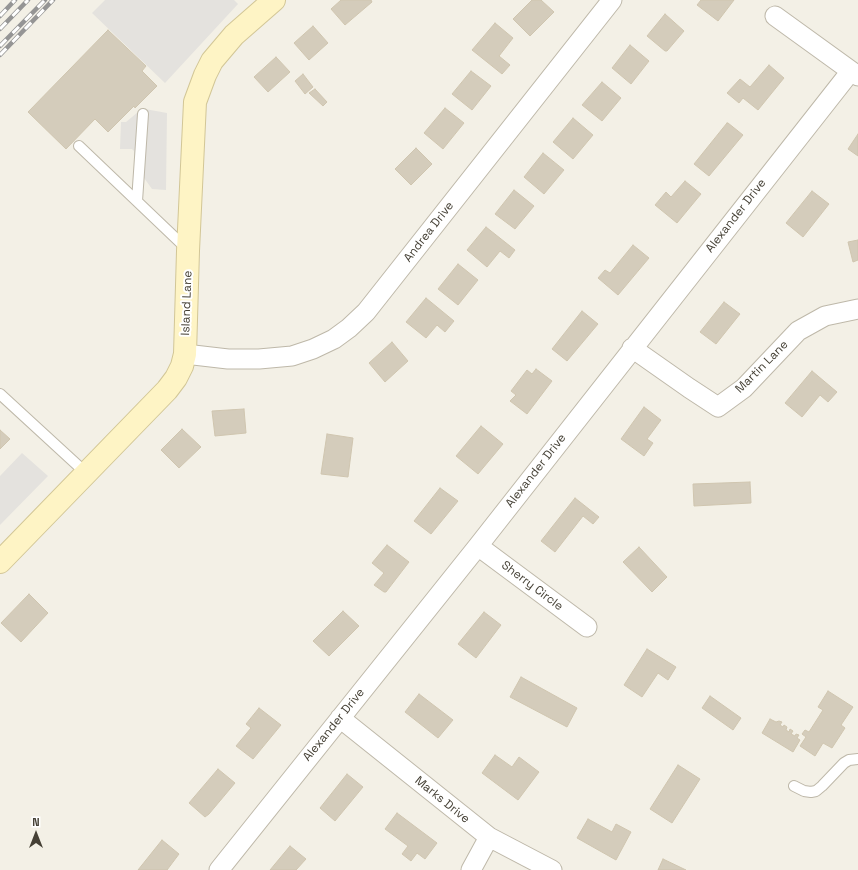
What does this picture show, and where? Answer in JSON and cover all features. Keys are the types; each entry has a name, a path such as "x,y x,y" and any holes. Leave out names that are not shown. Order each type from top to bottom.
{"street":[{"name":"Island Lane","path":"0,562 167,390 176,378 185,354 195,102 199,89 212,61 234,35 274,0"},
{"name":"Andrea Drive","path":"185,354 228,359 258,359 292,356 314,349 334,339 349,328 366,312 612,0"},
{"path":"775,16 854,73"},
{"name":"Alexander Drive","path":"219,870 478,546 632,348 854,73"},
{"name":"Martin Lane","path":"632,348 718,407 744,388 798,331 826,316 858,309"},
{"name":"Sherry Circle","path":"478,546 587,627"},
{"name":"Marks Drive","path":"340,718 489,837 552,870"},
{"path":"471,870 489,837"}],"lane":[{"path":"137,201 143,114"},
{"path":"79,146 188,251"},
{"path":"0,394 86,473"},
{"path":"794,786 804,791 816,791 844,763 849,760 858,759"}],"shaded area":[{"path":"105,0 234,0 238,4 165,83 92,13"},
{"path":"145,109 167,113 166,190 152,189 134,164 134,151 132,149 120,149 121,122 126,122 138,112"},
{"path":"22,453 48,476 0,525 0,476"}],"building":[{"path":"341,0 371,0 372,2 345,25 331,9"},
{"path":"532,0 541,0 554,12 530,36 513,19"},
{"path":"701,0 734,0 718,21 697,5"},
{"path":"665,14 684,31 667,51 647,36"},
{"path":"495,23 513,38 499,56 510,65 502,74 472,50"},
{"path":"313,26 328,43 309,60 294,43"},
{"path":"108,30 146,66 142,71 157,86 108,132 95,119 66,149 28,112"},
{"path":"630,45 649,61 631,84 612,68"},
{"path":"276,57 290,72 268,92 254,77"},
{"path":"769,65 784,78 758,110 743,98 739,103 727,93 740,79 750,87"},
{"path":"471,71 491,86 472,110 452,94"},
{"path":"303,74 313,87 305,94 295,81"},
{"path":"602,82 621,98 602,121 582,105"},
{"path":"315,89 327,102 323,106 309,93"},
{"path":"445,108 464,123 443,149 424,133"},
{"path":"573,118 593,135 573,159 553,142"},
{"path":"727,123 743,135 709,176 694,164"},
{"path":"858,134 858,156 848,149"},
{"path":"416,148 432,164 411,185 395,169"},
{"path":"543,153 564,170 544,194 524,177"},
{"path":"685,181 701,194 677,223 655,205 666,192 671,197"},
{"path":"514,190 534,206 515,229 495,214"},
{"path":"812,191 829,204 803,237 786,223"},
{"path":"486,227 515,250 509,258 500,251 487,267 467,250"},
{"path":"858,240 858,260 853,262 848,242"},
{"path":"633,245 649,258 618,295 598,278 605,270 610,273"},
{"path":"458,264 478,280 458,305 438,289"},
{"path":"426,298 454,321 445,332 437,325 426,338 406,322"},
{"path":"724,302 740,314 716,344 700,332"},
{"path":"582,311 598,324 567,361 552,349"},
{"path":"392,342 408,361 385,382 369,363"},
{"path":"536,369 552,381 527,414 510,401 516,395 511,391 527,370 532,374"},
{"path":"812,371 837,392 828,402 820,395 802,417 785,403"},
{"path":"644,407 661,420 647,439 653,443 644,456 621,439"},
{"path":"244,409 246,433 215,436 212,411"},
{"path":"481,426 503,444 478,474 456,456"},
{"path":"182,429 201,447 179,468 161,450"},
{"path":"0,430 10,439 0,449"},
{"path":"327,434 353,438 348,477 321,474"},
{"path":"750,482 751,503 694,506 693,484"},
{"path":"440,488 458,501 431,534 414,521"},
{"path":"575,498 599,517 593,524 583,516 555,552 541,541"},
{"path":"387,545 409,562 386,592 384,592 374,585 384,573 372,563"},
{"path":"639,547 667,577 652,592 623,562"},
{"path":"29,594 48,613 21,642 1,623"},
{"path":"343,611 359,626 329,656 313,641"},
{"path":"484,612 501,625 476,658 458,644"},
{"path":"647,649 676,667 668,680 658,673 642,697 624,685"},
{"path":"521,677 577,708 567,727 510,697"},
{"path":"828,691 853,707 841,725 845,728 832,748 823,743 815,756 800,746 806,737 802,734 805,730 809,732 823,710 818,707"},
{"path":"419,694 453,720 438,738 405,712"},
{"path":"710,696 741,718 733,730 702,708"},
{"path":"259,708 281,725 253,759 236,746 251,728 246,724"},
{"path":"770,719 776,722 782,722 780,725 787,727 786,730 789,732 790,729 793,731 791,734 795,736 796,734 799,735 797,738 800,740 793,752 762,733"},
{"path":"495,755 512,767 519,757 539,772 518,800 482,773"},
{"path":"678,765 700,779 672,823 650,809"},
{"path":"218,769 235,783 205,817 189,803"},
{"path":"347,774 363,787 335,821 320,808"},
{"path":"397,813 437,843 425,859 417,853 411,861 402,854 408,846 385,829"},
{"path":"588,819 612,832 616,824 631,832 616,860 577,838"},
{"path":"162,840 179,854 167,870 138,870"},
{"path":"290,846 306,859 296,870 270,870"},
{"path":"663,859 686,870 658,870"}],"railway":[{"path":"0,16 15,0"},
{"path":"0,29 28,0"},
{"path":"0,46 45,0"},
{"path":"0,55 53,0"}]}
